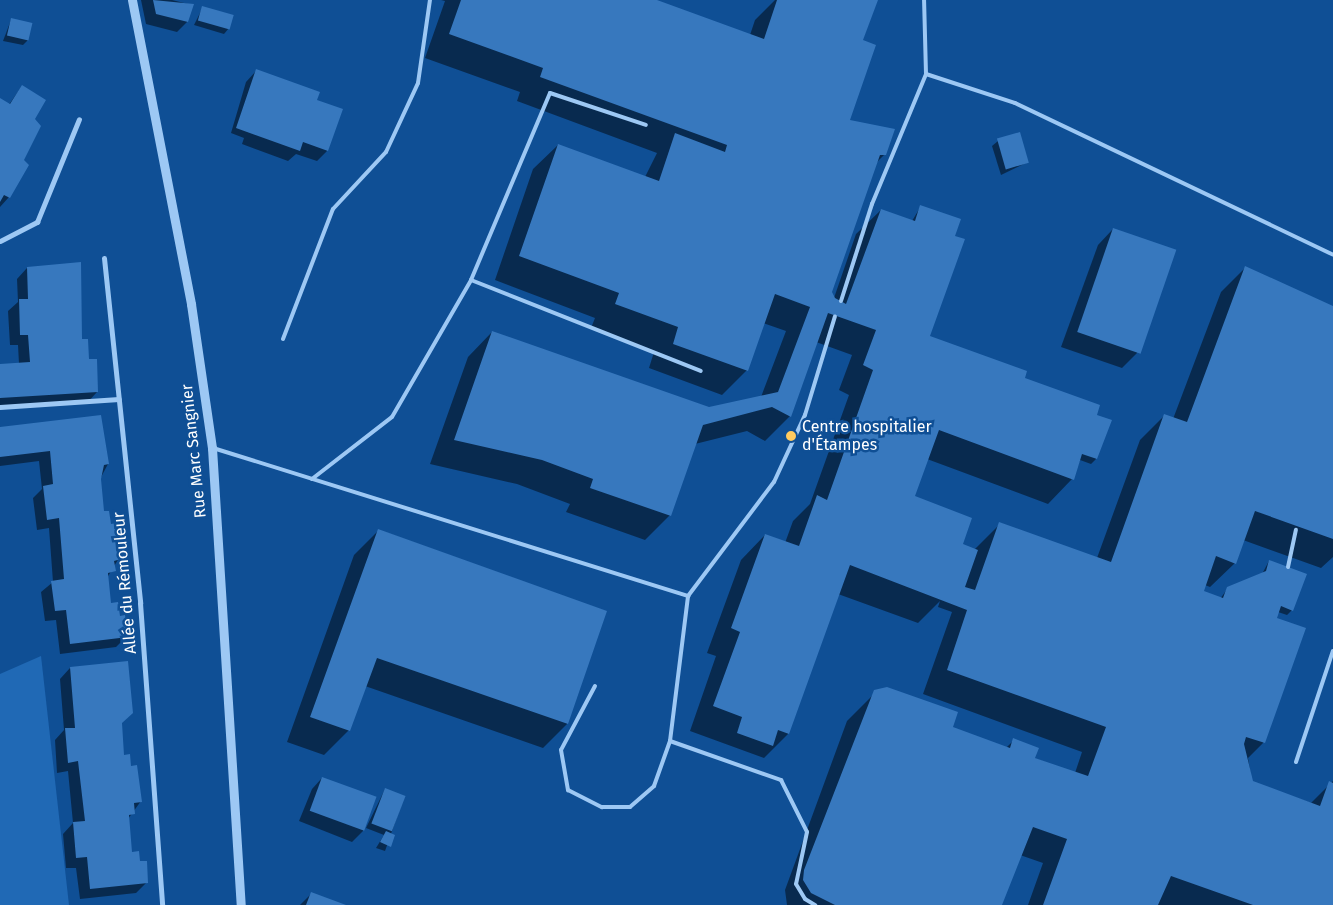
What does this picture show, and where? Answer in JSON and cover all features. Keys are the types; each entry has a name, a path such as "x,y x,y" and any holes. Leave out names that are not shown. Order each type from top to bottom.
{"street":[{"name":"Rue Marc Sangnier","path":"132,0 191,304 212,448 242,905"},
{"path":"0,241 37,222 79,119"},
{"name":"Allée du Rémouleur","path":"104,258 140,603 162,905"},
{"path":"0,407 119,399"}],"lane":[{"path":"283,339 333,209 386,152 418,83 430,0"},
{"path":"841,301 872,204 926,74 924,0"},
{"path":"926,74 1015,103 1333,255"},
{"path":"312,478 392,417 471,280 550,93 646,125"},
{"path":"471,280 701,371"},
{"path":"595,686 561,750 568,790 602,807 630,807 654,786 670,741 688,596 774,482 805,415 835,316"},
{"path":"212,448 688,596"},
{"path":"1288,567 1296,530"},
{"path":"1296,762 1333,651"},
{"path":"670,741 781,780 807,832 796,884 805,899 815,905"}],"shaded area":[{"path":"41,656 69,905 0,905 0,674"}],"building":[{"path":"153,0 194,4 188,22 156,14"},
{"path":"461,0 657,0 764,39 777,0 878,0 863,40 876,45 850,120 895,129 886,155 880,155 832,292 835,298 846,304 881,209 915,221 920,205 961,219 955,236 965,239 930,336 1027,371 1025,378 1100,405 1097,415 1112,420 1097,459 1082,454 1074,480 939,430 915,496 972,518 963,544 978,550 965,587 975,590 999,522 1111,562 1164,414 1187,422 1245,266 1333,306 1333,539 1255,511 1236,564 1216,556 1204,591 1223,598 1227,587 1266,571 1269,560 1307,574 1293,611 1281,606 1277,618 1306,628 1265,743 1246,737 1244,744 1253,781 1320,806 1329,781 1333,783 1333,905 1253,905 1171,876 1158,905 1043,905 1067,839 1033,827 1002,905 835,905 811,893 803,880 804,870 874,690 887,687 958,712 953,727 1010,748 1013,738 1039,748 1035,758 1088,776 1106,727 947,670 967,610 850,565 789,734 778,730 773,746 737,733 742,717 713,706 740,632 731,628 765,534 799,546 817,495 827,500 873,370 863,365 876,330 828,313 791,417 772,407 703,425 671,516 590,488 593,479 542,460 454,440 492,331 709,407 778,392 810,307 775,294 748,371 673,344 678,327 615,304 619,293 519,256 558,144 659,181 675,133 725,152 727,145 540,77 543,68 449,34"},
{"path":"202,6 234,15 230,30 198,20"},
{"path":"11,18 32,23 28,40 7,36"},
{"path":"256,69 320,92 317,100 343,109 328,151 303,142 300,151 236,128"},
{"path":"22,85 46,100 35,119 41,126 24,160 29,165 10,198 4,195 0,202 0,98 10,104"},
{"path":"1020,132 1029,163 1006,169 997,139"},
{"path":"1113,228 1176,250 1141,354 1077,332"},
{"path":"81,262 82,339 88,339 89,359 97,359 98,392 0,398 0,364 30,362 28,335 20,335 19,299 28,299 27,267"},
{"path":"101,415 109,464 104,465 101,479 104,511 109,511 111,524 117,523 121,559 114,561 116,571 108,573 111,603 118,602 120,616 125,615 128,637 70,644 66,610 55,611 51,581 64,579 59,518 47,520 43,486 53,484 50,451 0,457 0,427"},
{"path":"378,529 607,611 568,724 377,658 350,731 310,717"},
{"path":"128,661 133,713 122,723 124,755 130,754 131,766 137,765 142,802 134,803 135,814 129,815 132,852 139,851 140,861 147,861 148,883 90,889 87,857 76,858 73,822 85,821 78,761 68,763 65,728 75,728 70,667"},
{"path":"322,777 377,797 364,831 310,811"},
{"path":"385,788 406,796 392,831 371,823"},
{"path":"386,831 395,835 391,847 380,842"},
{"path":"311,892 346,905 306,905"}],"place":[{"name":"Centre hospitalier d'Étampes","path":"791,436"}]}
